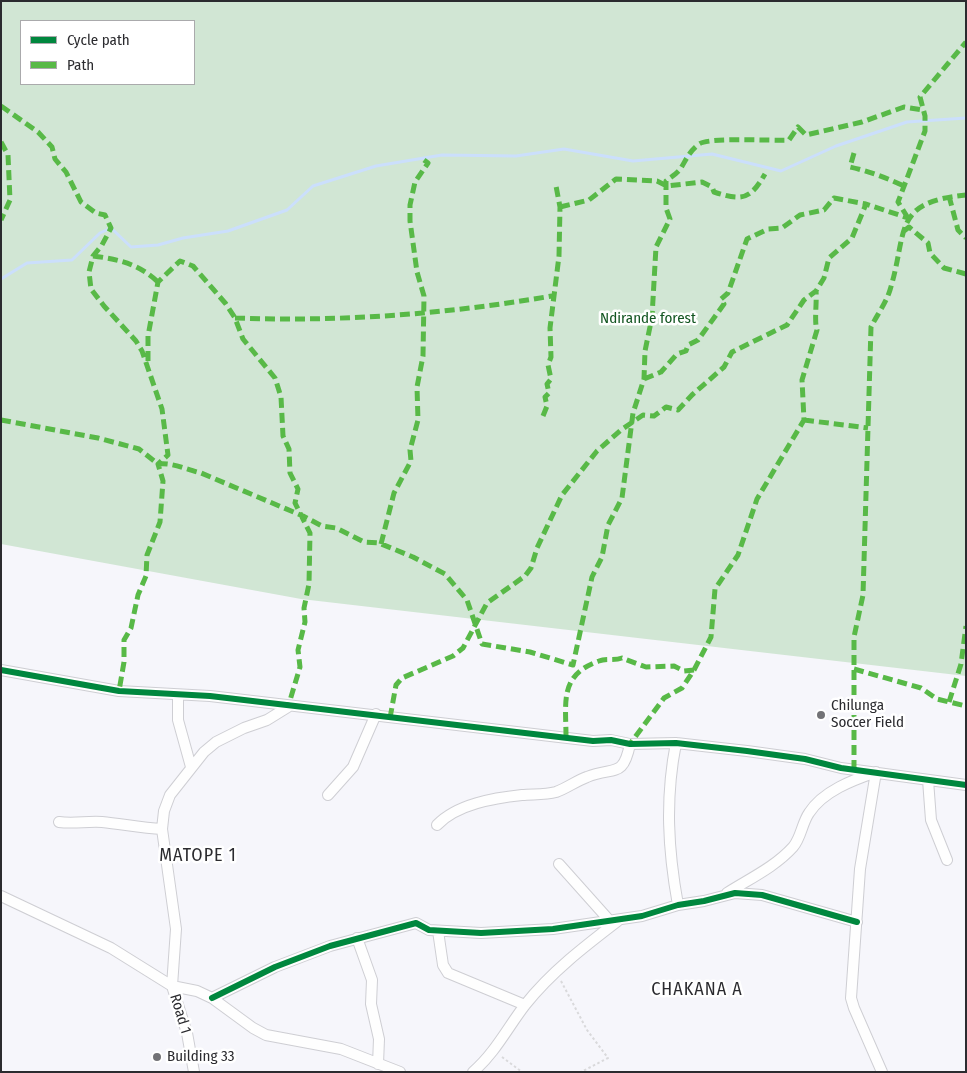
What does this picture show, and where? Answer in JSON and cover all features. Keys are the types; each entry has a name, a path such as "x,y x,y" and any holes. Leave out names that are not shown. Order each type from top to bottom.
{"street":[{"path":"1,670 119,691 210,696 288,707 376,714 630,744 676,743 805,759 841,768 966,785"},
{"path":"178,695 178,720 191,767"},
{"path":"172,986 176,929 162,828 166,803 191,767 216,742 244,728 267,720 288,707"},
{"path":"328,795 353,767 376,714"},
{"path":"676,743 670,775 668,836 678,905"},
{"path":"437,825 452,814 482,802 556,792 584,777 616,770 626,761 630,744"},
{"path":"724,895 778,862 794,845 808,814 818,801 852,781 876,772"},
{"path":"876,772 860,869 851,998 882,1072"},
{"path":"928,780 931,820 947,860"},
{"path":"58,822 73,824 102,822 134,828 162,828"},
{"path":"558,864 614,920"},
{"path":"212,998 275,967 357,938 416,923 429,930 438,931 514,932 553,929 614,920 735,893 762,895 857,922"},
{"path":"1,896 111,948 172,986 197,991 212,998 253,1028 266,1034 283,1039 325,1044 400,1072"},
{"path":"474,1072 493,1051 525,1004 569,959 614,920"},
{"path":"438,931 443,966 448,973 525,1004"},
{"path":"357,938 372,980 371,1004 379,1039 378,1064"},
{"name":"Road 1","path":"172,986 187,1033 194,1072"}],"path":[{"path":"560,980 587,1030 608,1058 581,1072"},
{"path":"493,1051 522,1072"}],"green space":[{"name":"Ndirande forest","path":"1,1 966,1 966,676 301,599 1,544"}],"waterway":[{"path":"1,279 27,263 72,260 100,233 111,228 131,247 158,245 183,238 228,231 287,210 313,186 376,166 442,155 516,156 564,149 633,161 712,154 781,171 836,146 907,122 966,118"}],"marked path":[{"path":"908,218 898,202 925,131 925,116 920,97 966,42"},
{"path":"1,106 38,132 52,147 55,159 66,172 81,202 96,213 105,215 111,228 102,245 93,256 89,272 91,289 136,341 142,351 162,409 168,455 158,464 163,481 160,522 147,555 146,576 138,595 131,628 124,640 124,662 119,691"},
{"path":"1,420 98,438 139,449 158,464 174,465 201,473 303,516 322,526 336,528 364,542 379,543 413,557 445,574 467,600 482,644 530,652 573,665 592,577 602,557 608,525 622,498 633,413 644,379 645,351 652,317 656,247 670,219 666,208 666,181 680,170 696,147 705,142 789,140 798,127 806,135 862,122 904,107 923,110"},
{"path":"1,142 8,155 10,200 1,220"},
{"path":"854,153 850,167 904,186"},
{"path":"381,544 394,493 411,461 410,450 418,420 417,387 423,356 424,296 417,272 410,221 410,205 415,182 428,163 424,160"},
{"path":"560,207 589,200 616,179 657,181 667,186 702,182 712,187 714,192 738,197 744,196 755,189 765,174"},
{"path":"543,416 547,406 545,397 549,393 547,384 551,379 548,365 551,357 550,328 559,256 560,207 556,186"},
{"path":"854,770 854,637 863,595 871,327 888,295 902,236 907,223 914,213 925,205 942,199 966,195"},
{"path":"949,196 958,230 966,238"},
{"path":"644,379 661,372 677,354 686,351 688,345 698,340 724,304 721,299 728,293 747,239 768,229 782,228 800,215 824,210 834,198 866,204"},
{"path":"390,718 396,685 402,678 453,656 463,648 487,603 525,576 531,568 537,548 562,495 597,451 621,430 643,415 654,416 666,407 678,410 724,367 732,352 787,325 804,300 816,291 824,278 829,258 852,238 866,204 908,218"},
{"path":"904,231 909,227 928,243 930,253 944,268 966,274"},
{"path":"93,256 128,263 158,282"},
{"path":"148,361 148,336 158,282 180,261 193,266 226,304 235,318 243,339 275,378 281,397 283,436 289,449 290,473 298,489 295,503 310,533 309,584 304,608 305,622 298,650 300,667 288,707"},
{"path":"694,670 711,637 715,589 738,555 757,499 804,420 802,380 817,330 816,291"},
{"path":"235,318 355,318 473,308 552,296"},
{"path":"804,420 868,428"},
{"path":"949,702 961,664 966,626"},
{"path":"566,737 566,701 568,691 571,682 586,667 602,660 622,658 646,667 674,666 684,671 694,670 682,688 664,698 630,744"},
{"path":"854,669 921,688 937,699 966,706"}],"cycle path":[{"path":"1,670 119,691 210,696 593,741 611,740 630,744 676,743 747,751 805,759 841,768 966,785"},
{"path":"212,998 275,967 330,946 416,923 429,930 481,933 553,929 642,916 678,905 735,893 762,895 857,922"}],"place":[{"name":"Chilunga Soccer Field","path":"821,715"},
{"name":"Building 33","path":"157,1057"}],"district":[{"name":"MATOPE 1","path":"198,856"},
{"name":"CHAKANA A","path":"697,990"}]}
